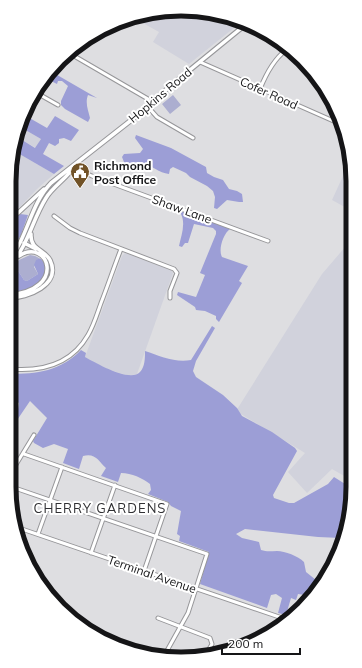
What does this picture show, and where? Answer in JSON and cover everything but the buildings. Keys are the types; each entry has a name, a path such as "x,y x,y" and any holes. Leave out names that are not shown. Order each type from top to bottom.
{"main road":[{"name":"Hopkins Road","path":"16,258 25,244 38,212 47,196 56,185 71,172 75,166 242,28"},
{"name":"Hopkins Road","path":"16,251 35,206 48,186 68,168 75,166"},
{"path":"16,214 48,186"},
{"path":"16,295 33,293 44,287 52,274 49,259 32,244 30,238 32,229"},
{"path":"21,242 42,253"},
{"path":"16,259 23,253 37,253 46,262 48,272 45,279 39,285 16,295"}],"street":[{"path":"260,89 271,67 283,52"},
{"path":"74,56 148,99"},
{"name":"Cofer Road","path":"200,62 334,121"},
{"path":"40,95 58,105"},
{"path":"148,107 157,117 193,138"},
{"name":"Shaw Lane","path":"75,166 92,176 268,241"},
{"path":"54,216 70,228 80,233 175,270 176,274 170,291 170,298"},
{"path":"16,369 29,370 49,367 66,359 80,346 92,326 121,248"},
{"path":"16,466 34,435"},
{"path":"24,454 167,504 144,571"},
{"path":"38,534 62,467"},
{"path":"91,553 115,485"},
{"path":"16,488 207,554 188,613 167,652"},
{"name":"Terminal Avenue","path":"22,529 281,618"},
{"path":"158,618 210,638 212,644 209,650"}],"shaded area":[{"path":"192,16 213,19 236,26 189,64 153,42 159,32 140,21 159,17"},
{"path":"55,74 97,98 88,95 87,104 90,118 88,122 65,109 61,105 61,101 68,86 62,81 58,81 57,84 50,81"},
{"path":"173,95 181,105 170,114 162,104"},
{"path":"55,116 79,130 71,141 64,138 59,139 59,143 55,146 49,143 43,154 64,166 54,174 18,153 22,140 35,148 41,139 25,129 29,118 47,128"},
{"path":"25,129 41,139 36,148 22,140"},
{"path":"136,135 171,148 206,167 207,173 223,180 229,189 242,194 243,202 227,200 217,209 214,208 215,197 213,191 186,173 173,167 170,169 169,174 142,164 140,169 136,170 126,167 122,157 124,154 140,153 143,149 135,138"},
{"path":"18,153 54,174 20,207 16,209 16,170"},
{"path":"346,169 346,208 332,200"},
{"path":"172,208 230,229 225,234 222,242 222,257 248,266 239,281 242,283 219,322 216,319 216,316 205,311 196,310 195,307 177,295 178,292 196,297 205,275 200,273 216,231 213,228 194,224 188,243 185,243 182,247 179,246 183,230 183,222 181,214 172,211"},
{"path":"20,214 28,215 21,235 16,243 16,216"},
{"path":"346,246 346,477 332,469 307,493 288,472 305,453 236,411 322,274"},
{"path":"125,253 171,270 173,273 137,374 129,376 104,368 85,357 122,256"},
{"path":"30,255 41,259 38,259 34,267 38,274 27,281 24,280 16,268 19,260"},
{"path":"41,259 45,264 44,277 42,281 29,289 16,291 16,268 24,280 27,281 38,274 34,265 36,260"},
{"path":"212,326 215,328 196,361 193,371 196,377 223,395 237,408 242,416 272,432 297,451 273,495 274,498 289,503 294,503 328,484 334,477 346,485 345,509 338,538 245,529 236,534 242,538 259,542 261,550 284,552 298,558 304,562 306,572 316,580 306,595 298,594 296,600 291,598 285,615 278,613 282,598 276,594 271,595 267,608 200,584 209,552 179,541 180,536 177,534 181,511 171,506 168,502 148,494 151,490 150,484 129,474 121,473 118,482 101,476 106,468 99,460 87,455 83,456 79,469 63,463 68,449 54,444 43,448 34,443 33,441 47,418 30,401 16,422 19,403 16,401 16,374 39,372 57,367 65,363 81,350 86,353 85,357 113,371 129,375 135,375 143,368 145,351 173,360 191,360"}],"place":[{"name":"Richmond Post Office","path":"80,189"}],"district":[{"name":"CHERRY GARDENS","path":"100,508"}]}
